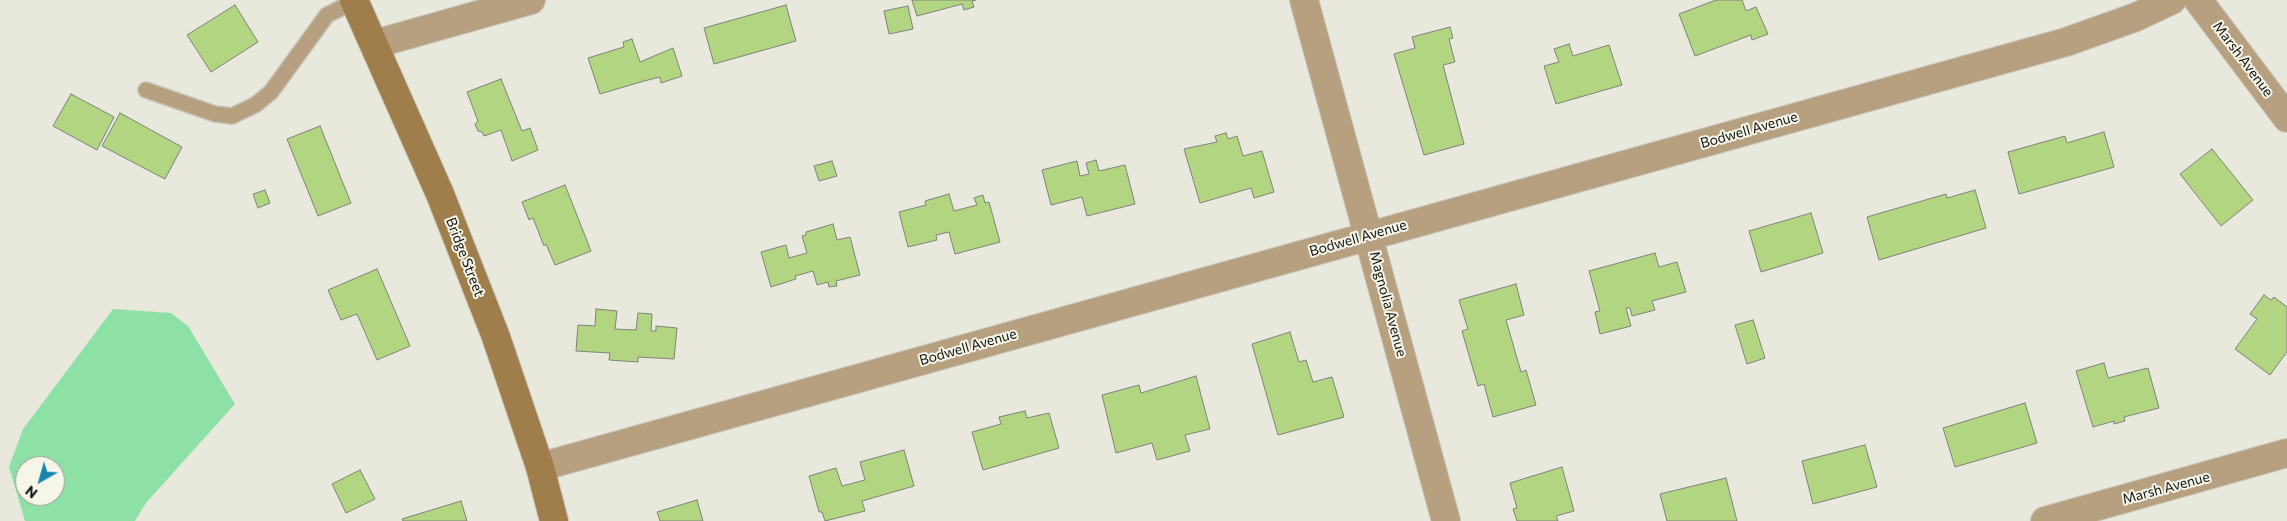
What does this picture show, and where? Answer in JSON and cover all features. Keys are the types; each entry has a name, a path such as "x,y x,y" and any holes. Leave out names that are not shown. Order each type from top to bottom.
{"street":[{"name":"Bridge Street","path":"355,0 440,194 496,337 540,466 554,521"},
{"path":"375,44 531,0"},
{"name":"Magnolia Avenue","path":"1304,0 1370,235 1446,521"},
{"name":"Bodwell Avenue","path":"540,466 2066,42 2136,17 2172,0"},
{"name":"Marsh Avenue","path":"2198,0 2287,118"},
{"name":"Marsh Avenue","path":"2045,521 2287,453"}],"lane":[{"path":"146,90 215,114 232,116 255,105 271,92 327,15 355,0"}],"shaded area":[{"path":"113,309 171,313 188,326 235,404 146,503 135,521 25,521 21,506 65,506 65,456 15,456 15,487 9,467 23,429"}],"building":[{"path":"912,0 976,0 972,1 974,7 964,10 962,4 917,16"},
{"path":"1716,0 1742,0 1746,11 1756,7 1768,34 1752,40 1751,35 1695,56 1679,14"},
{"path":"235,5 258,42 211,72 187,35"},
{"path":"786,5 796,41 714,64 704,28"},
{"path":"908,6 913,29 889,34 884,11"},
{"path":"1450,27 1453,38 1449,39 1455,62 1443,65 1464,144 1424,155 1394,54 1415,48 1412,37"},
{"path":"632,39 640,62 673,48 682,76 661,83 660,77 600,94 588,58 624,47 623,42"},
{"path":"1569,44 1573,56 1609,45 1622,85 1556,104 1544,66 1559,62 1554,49"},
{"path":"501,79 522,131 530,128 538,150 512,161 501,130 484,136 482,132 478,131 475,124 478,121 467,92"},
{"path":"71,94 114,117 97,150 53,126"},
{"path":"120,113 182,147 165,179 102,146"},
{"path":"320,126 351,203 318,216 287,139"},
{"path":"2104,132 2114,167 2019,194 2008,152 2065,136 2067,143"},
{"path":"1226,133 1228,139 1237,136 1243,156 1262,151 1274,192 1254,198 1251,188 1200,203 1184,149 1217,142 1215,136"},
{"path":"2212,149 2253,200 2221,226 2180,174"},
{"path":"1096,160 1099,171 1125,165 1135,204 1087,216 1082,197 1051,205 1042,170 1077,161 1080,176 1089,174 1086,163"},
{"path":"832,161 837,176 819,181 814,166"},
{"path":"565,185 591,251 555,265 546,244 544,246 533,218 529,220 522,202"},
{"path":"265,190 270,203 258,208 253,194"},
{"path":"1975,190 1986,228 1879,260 1867,217 1946,194 1947,198"},
{"path":"949,194 954,211 977,205 974,198 983,195 985,203 989,202 1000,242 955,254 949,232 936,235 937,240 908,247 899,212 926,205 925,201"},
{"path":"1811,213 1823,253 1761,272 1749,231"},
{"path":"833,224 837,240 850,237 860,275 836,281 837,286 829,287 828,282 817,285 813,271 795,276 796,279 771,287 761,252 786,245 789,258 807,253 802,236 806,235 806,232"},
{"path":"1655,253 1659,267 1677,262 1686,292 1652,301 1655,310 1632,316 1630,308 1626,308 1631,326 1600,334 1595,312 1600,311 1589,271"},
{"path":"377,269 410,346 377,360 357,314 341,320 328,290"},
{"path":"1516,284 1524,315 1506,320 1521,372 1526,370 1536,405 1493,417 1484,384 1478,386 1462,331 1468,329 1459,300"},
{"path":"2264,295 2271,300 2274,297 2287,307 2287,352 2270,375 2235,349 2257,319 2250,314"},
{"path":"596,309 617,311 615,329 636,330 638,313 652,314 651,331 656,331 656,326 677,328 674,359 638,357 638,362 609,360 610,353 576,351 578,325 595,326"},
{"path":"1753,320 1765,358 1747,364 1735,325"},
{"path":"1290,332 1299,362 1306,360 1313,382 1332,377 1344,417 1278,435 1252,344"},
{"path":"2104,363 2108,378 2148,368 2159,408 2124,417 2125,421 2114,424 2114,421 2093,427 2076,371"},
{"path":"1196,376 1210,429 1185,435 1190,451 1157,460 1152,443 1116,453 1102,395 1139,385 1141,393"},
{"path":"2025,403 2037,443 1955,467 1943,428"},
{"path":"1025,411 1027,418 1049,413 1059,448 983,470 972,432 1001,424 999,417"},
{"path":"1865,445 1877,487 1813,504 1802,461"},
{"path":"904,450 914,486 862,501 865,511 825,521 822,512 819,512 809,476 836,468 842,486 865,480 860,462"},
{"path":"1562,467 1574,511 1556,516 1558,521 1517,521 1513,509 1517,508 1510,483"},
{"path":"360,470 375,499 346,513 332,484"},
{"path":"1726,478 1737,521 1667,521 1660,494"},
{"path":"697,500 703,521 660,521 657,512"},
{"path":"461,501 467,521 403,521 402,519"}]}
